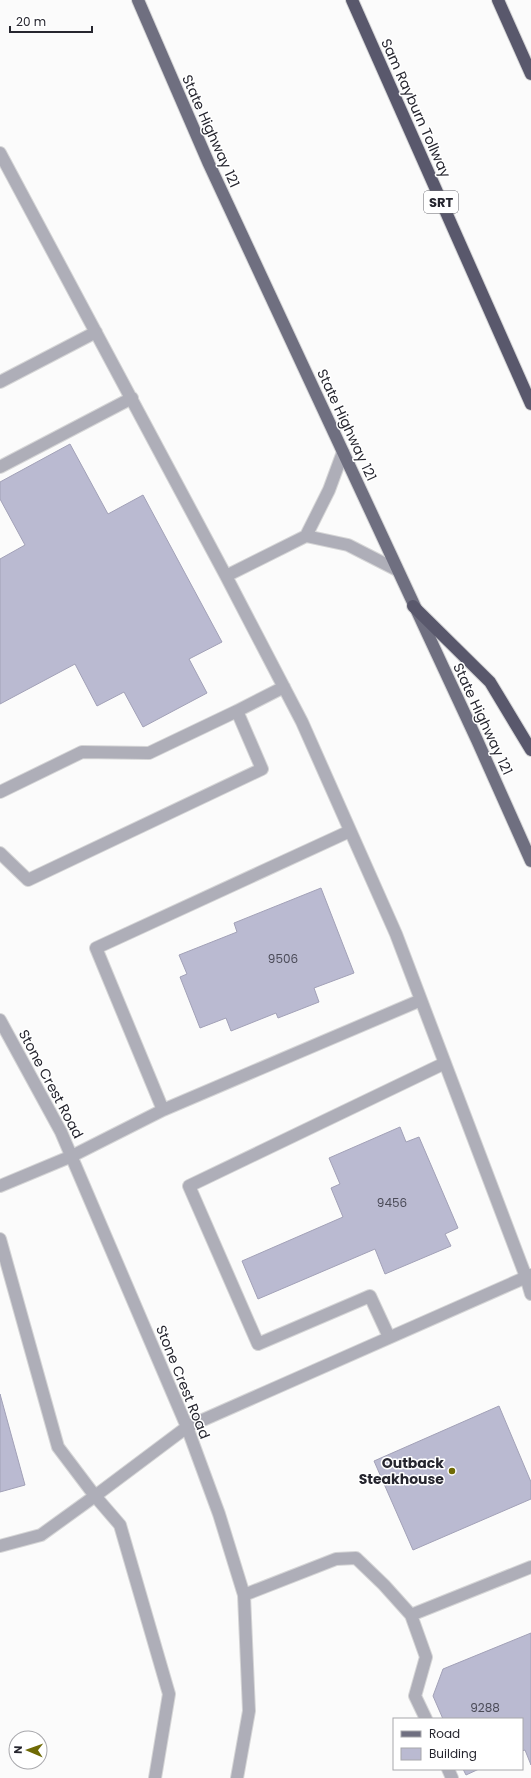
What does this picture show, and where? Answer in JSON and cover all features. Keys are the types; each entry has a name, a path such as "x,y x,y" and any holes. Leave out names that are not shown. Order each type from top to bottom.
{"highway":[{"name":"Sam Rayburn Tollway","path":"352,0 531,404"},
{"path":"498,0 531,74"},
{"path":"413,606 490,682 531,750"}],"main road":[{"name":"State Highway 121","path":"138,0 209,164 413,606 477,740 531,861"}],"street":[{"path":"0,153 132,398 302,722 396,934 528,1276 531,1294"},
{"path":"0,382 96,332"},
{"path":"0,467 132,398"},
{"path":"226,576 306,536 330,490 343,452"},
{"path":"306,536 348,545 397,570"},
{"path":"0,792 82,752 149,753 284,687"},
{"path":"0,853 28,880 262,769 237,711"},
{"path":"163,1110 96,948 350,831"},
{"path":"0,1186 72,1156 163,1110 421,1000"},
{"name":"Stone Crest Road","path":"0,1020 61,1132 72,1156 187,1427 219,1514 244,1595 249,1711 237,1778"},
{"path":"389,1337 370,1296 258,1344 189,1186 445,1063"},
{"path":"0,1238 58,1447 95,1496 120,1525 169,1694 155,1778"},
{"path":"0,1546 41,1535 187,1427 528,1276"},
{"path":"244,1595 336,1559 356,1558 384,1585 411,1615 426,1656 415,1696 426,1718"},
{"path":"411,1615 531,1567"}],"building":[{"path":"70,444 108,514 143,495 222,642 189,659 207,693 143,727 124,692 97,706 75,664 0,704 0,559 25,545 0,499 0,482"},
{"path":"321,888 354,973 314,988 319,1002 278,1018 276,1013 231,1031 226,1018 200,1028 180,977 187,974 179,955 237,932 234,923"},
{"path":"400,1127 406,1142 419,1137 458,1228 445,1234 451,1246 385,1274 375,1249 258,1299 242,1261 343,1217 331,1188 340,1184 329,1158"},
{"path":"0,1394 25,1485 0,1492"},
{"name":"Outback Steakhouse","path":"499,1406 531,1482 531,1499 413,1550 374,1461"},
{"path":"531,1633 531,1765 525,1750 523,1751 523,1718 443,1718 433,1696 443,1669"},
{"path":"464,1770 477,1770 466,1775"}],"place":[{"name":"Outback Steakhouse","path":"452,1471"}]}
